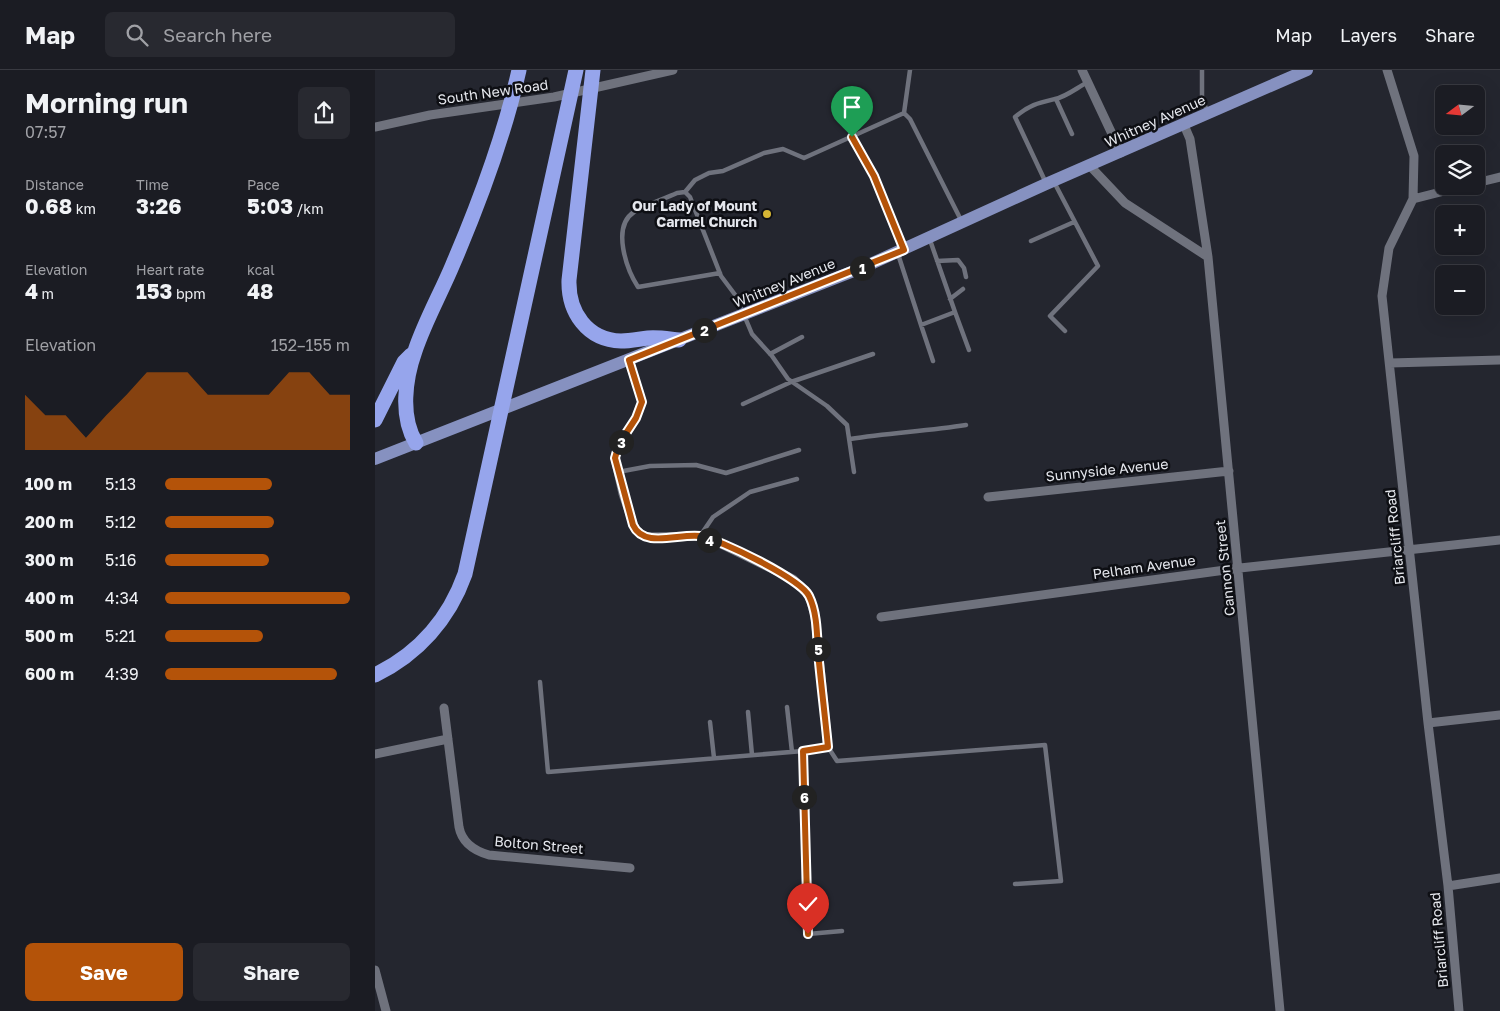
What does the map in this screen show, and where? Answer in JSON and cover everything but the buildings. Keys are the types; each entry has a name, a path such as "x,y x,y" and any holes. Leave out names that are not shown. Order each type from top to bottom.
{"highway":[{"path":"375,675 403,658 422,643 442,619 456,595 469,560 576,70"},
{"path":"593,70 569,280 569,297 573,310 585,326 606,339 627,341 654,338 679,340"},
{"path":"416,443 409,428 406,412 407,389 414,352 468,229 505,128 519,73"},
{"path":"375,420 404,362 414,352"}],"main road":[{"name":"Whitney Avenue","path":"375,459 744,315 901,251 963,224 1050,182 1121,153 1307,70"}],"street":[{"name":"South New Road","path":"375,127 431,115 554,97 673,70"},
{"path":"1083,70 1121,153"},
{"name":"Briarcliff Road","path":"1387,70 1414,156 1413,199 1389,248 1382,296 1411,551 1428,723 1448,886 1459,1011"},
{"name":"Cannon Street","path":"1184,125 1190,139 1208,257 1240,568 1280,1011"},
{"path":"1089,166 1125,203 1208,257"},
{"path":"1485,181 1500,177"},
{"path":"1413,199 1435,193"},
{"path":"629,360 642,402 636,418 619,444 615,458 617,472 633,525 639,534 651,538 700,536 793,579 809,595 815,616 828,747"},
{"path":"1390,363 1500,360"},
{"name":"Sunnyside Avenue","path":"988,497 1229,471"},
{"name":"Pelham Avenue","path":"881,617 1240,568 1500,540"},
{"name":"Bolton Street","path":"444,708 460,834 464,841 478,852 489,855 630,868"},
{"path":"1428,723 1500,715"},
{"path":"375,754 448,739"},
{"path":"1448,886 1500,878"},
{"path":"375,970 386,1011"}],"lane":[{"path":"904,113 910,70"},
{"path":"1202,70 1202,100 1209,114"},
{"path":"1065,332 1050,316 1098,266 1015,117 1025,109 1046,99 1056,99 1088,82"},
{"path":"1056,99 1072,134"},
{"path":"720,273 638,288 630,275 622,250 625,225 630,216 677,193 685,192 695,180 709,173 723,171 763,153 783,149 804,158 904,113"},
{"path":"904,113 910,119 963,224"},
{"path":"852,137 874,176 901,251 933,361"},
{"path":"685,192 690,197 720,273 736,296 752,334 791,382 840,417 847,425 854,472"},
{"path":"1031,241 1074,222"},
{"path":"929,238 969,350"},
{"path":"937,261 958,260 964,268 966,277"},
{"path":"950,299 963,289"},
{"path":"921,325 955,312"},
{"path":"770,354 802,337"},
{"path":"743,404 791,382 873,354"},
{"path":"850,439 898,431 934,430 966,425"},
{"path":"617,472 650,466 696,465 726,473 799,450"},
{"path":"700,536 713,517 750,492 797,479"},
{"path":"540,682 549,772 792,752 828,747 837,761 1045,745 1061,881 1015,884"},
{"path":"787,707 792,752"},
{"path":"748,712 753,755"},
{"path":"710,722 714,758"},
{"path":"803,751 808,934 842,931"}],"place":[{"name":"Our Lady of Mount Carmel Church","path":"767,214"}],"route":[{"path":"808,934 803,751 828,747 815,616 809,595 793,579 717,542 700,536 651,538 639,534 633,525 623,494 615,458 619,444 636,418 642,402 629,360 904,250 874,176 852,137"}]}
